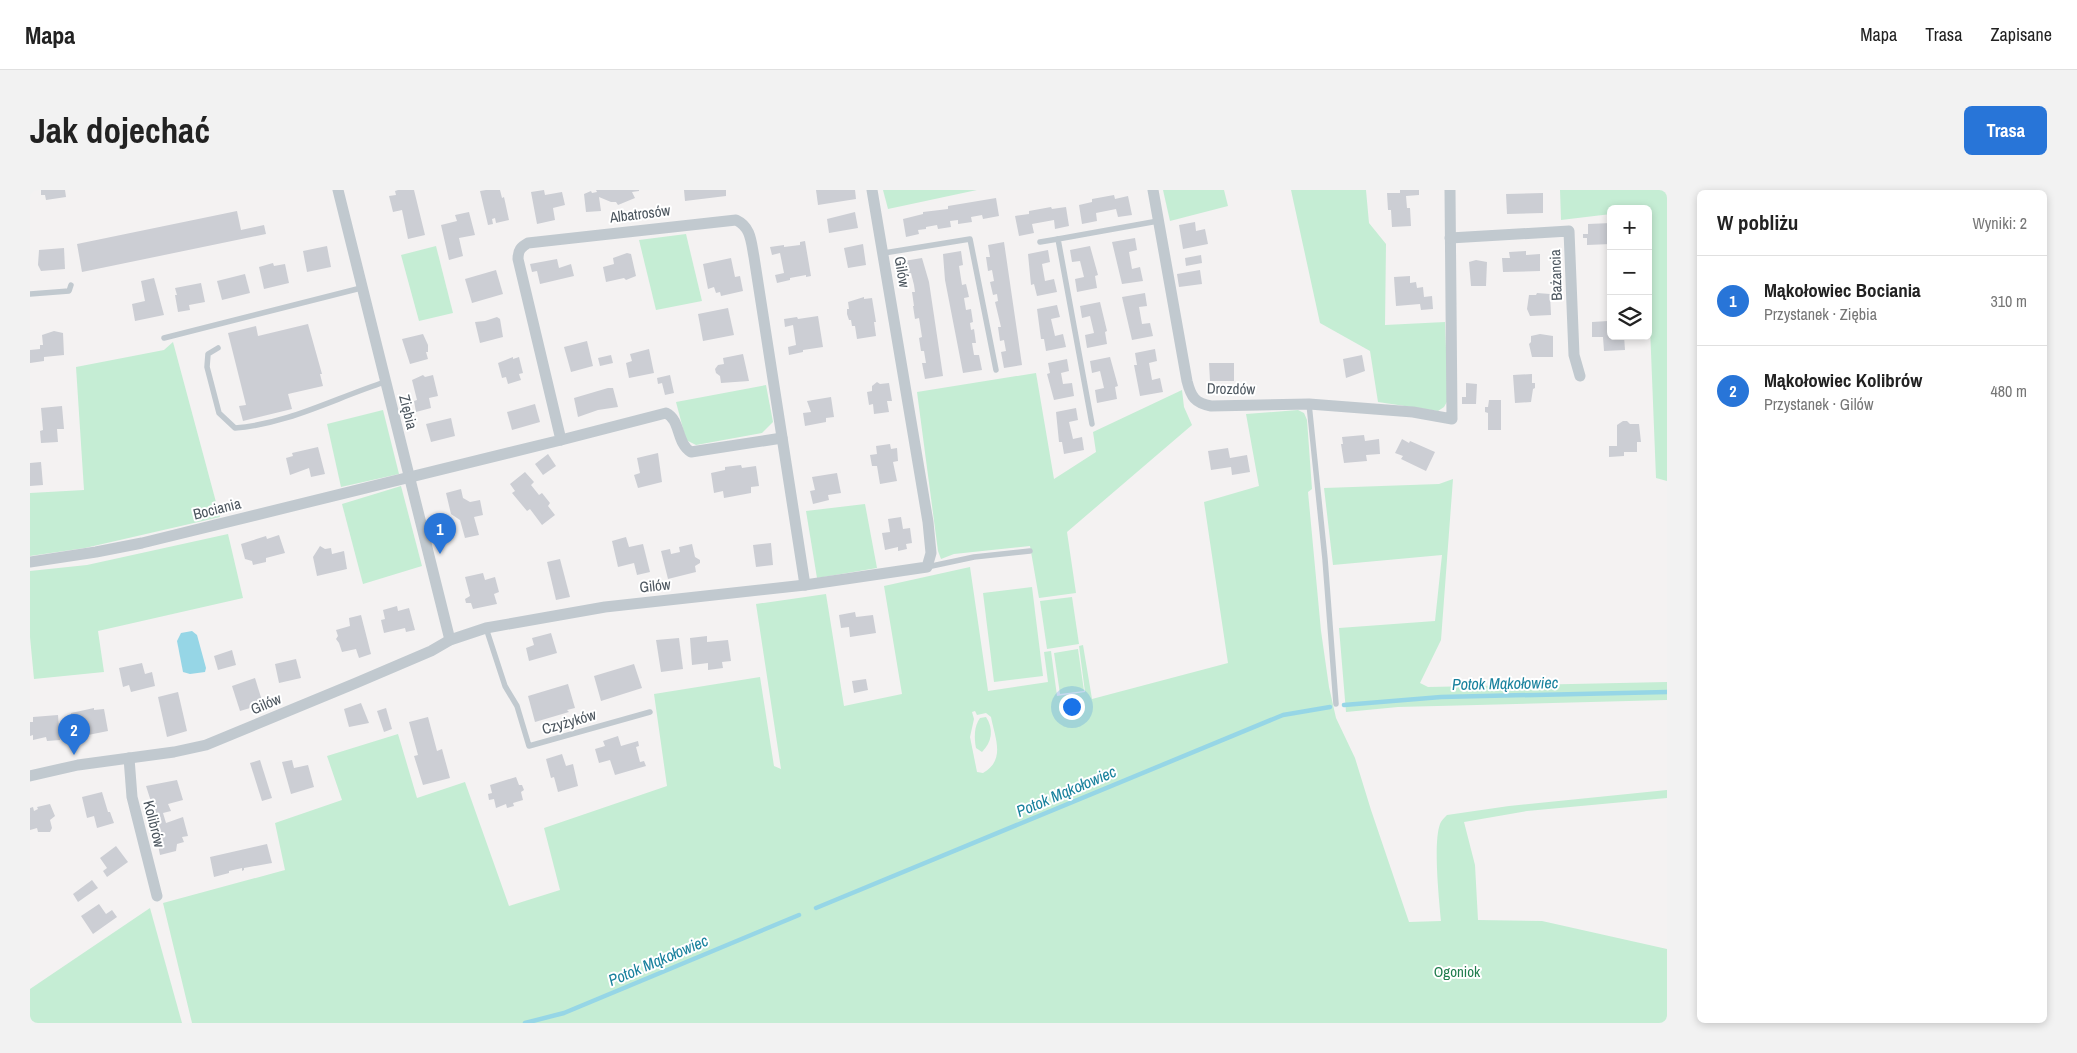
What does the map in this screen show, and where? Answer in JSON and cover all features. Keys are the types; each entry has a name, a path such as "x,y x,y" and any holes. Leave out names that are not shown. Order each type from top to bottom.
{"street":[{"name":"Ziębia","path":"338,190 450,640"},
{"name":"Gilów","path":"30,776 78,765 174,752 206,745 431,651 450,640 486,628 605,607 805,584 927,567 931,553 928,522 872,190"},
{"name":"Drozdów","path":"1153,190 1187,382 1193,399 1200,404 1211,406 1310,404 1413,412 1452,419 1450,238"},
{"path":"1450,190 1450,238"},
{"name":"Albatrosów","path":"561,440 518,259 518,252 522,246 528,243 736,220 744,223 749,232 754,257 805,584"},
{"name":"Bażancia","path":"1450,238 1569,231 1574,355 1580,376"},
{"path":"409,477 666,413 672,416 684,446 691,452 782,438"},
{"name":"Bociania","path":"30,562 142,543 409,477"},
{"name":"Kolibrów","path":"129,758 132,797 157,896"}],"lane":[{"path":"1040,242 1158,222"},
{"path":"884,253 970,239 996,370"},
{"path":"1058,239 1092,424"},
{"path":"30,294 69,291 71,285"},
{"path":"164,338 361,288"},
{"path":"218,348 208,354 207,366 219,413 234,428 252,427 295,417 385,382"},
{"path":"1310,404 1325,559 1336,704"},
{"path":"927,567 974,557 1030,551"},
{"name":"Czyżyków","path":"486,628 505,686 517,706 529,746 650,712"}],"green space":[{"path":"883,190 977,190 888,209"},
{"path":"1163,190 1224,190 1228,206 1170,221"},
{"path":"1291,190 1366,190 1369,223 1386,244 1385,325 1445,322 1448,400 1444,407 1438,411 1378,402 1370,351 1320,323"},
{"path":"1560,190 1667,190 1667,481 1656,478 1651,340 1652,205 1607,205 1607,214 1561,220"},
{"path":"686,234 702,301 656,310 639,240"},
{"path":"436,246 453,313 419,321 401,255"},
{"path":"173,342 220,517 85,548 30,556 30,493 84,490 76,367 164,350"},
{"path":"1036,373 1054,479 1096,452 1093,432 1182,390 1184,407 1192,425 1067,532 1076,593 1039,598 1030,546 954,554 941,559 938,551 917,392"},
{"path":"766,385 773,422 762,433 696,445 686,440 676,402"},
{"path":"383,410 399,474 341,487 327,424"},
{"name":"Ogoniok","path":"1298,410 1304,413 1307,420 1312,489 1308,492 1321,631 1329,687 1336,718 1355,758 1409,922 1441,921 1437,844 1440,824 1447,815 1509,806 1667,790 1667,798 1527,811 1464,822 1475,865 1478,920 1542,921 1667,949 1667,1023 192,1023 163,903 285,870 275,823 342,800 327,756 398,734 417,798 465,782 509,906 560,890 544,828 667,786 654,694 760,677 774,766 781,769 756,604 826,594 844,706 902,694 884,586 970,567 988,691 1048,682 1044,652 1051,651 1057,696 1085,692 1079,646 1083,645 1092,699 1228,663 1204,502 1259,486 1246,414","holes":["975,711 977,715 986,713 991,717 997,748 995,762 983,773 977,772 970,737 974,719 972,712"]},
{"path":"1453,479 1441,640 1420,683 1428,687 1667,682 1667,700 1398,707 1346,712 1339,628 1435,621 1442,555 1333,565 1324,488 1439,484"},
{"path":"401,486 422,566 363,584 342,504"},
{"path":"865,504 877,568 817,578 806,511"},
{"path":"228,534 243,598 98,631 104,672 34,679 30,637 30,571 87,565"},
{"path":"1032,587 1043,676 994,682 983,593"},
{"path":"1072,597 1079,644 1047,649 1040,601"},
{"path":"1078,649 1084,691 1060,694 1054,653"},
{"path":"986,717 989,722 991,735 988,744 982,752 976,748 975,732 980,718"},
{"path":"150,908 182,1023 30,1023 30,989"}],"water":[{"path":"192,631 197,635 206,668 205,672 190,674 183,672 177,641 181,633"}],"building":[{"path":"41,190 65,190 66,197 46,200 45,195 41,195"},
{"path":"414,190 425,235 408,239 402,210 393,212 389,196 396,195 395,191"},
{"path":"500,190 502,198 504,197 509,220 496,223 495,218 492,219 493,224 488,225 480,191"},
{"path":"544,190 545,195 562,192 565,205 553,208 555,220 537,224 531,192"},
{"path":"596,190 639,191 632,192 635,198 618,205 616,202 599,197 601,211 586,212 584,194 591,191 592,193 597,192"},
{"path":"684,190 726,190 726,196 685,201"},
{"path":"816,190 855,190 856,199 818,205"},
{"path":"1400,190 1419,190 1419,195 1406,196 1407,208 1410,208 1411,226 1392,227 1387,193 1400,193"},
{"path":"1543,193 1543,213 1507,214 1506,194"},
{"path":"1114,195 1115,199 1128,196 1132,215 1118,217 1116,209 1096,213 1097,221 1082,224 1079,205 1092,202 1092,199"},
{"path":"996,198 999,216 983,219 982,215 971,217 972,222 958,224 958,220 950,221 951,227 938,229 937,225 926,227 926,229 918,230 919,234 906,237 903,219 923,214 923,212 948,209 948,206"},
{"path":"1051,207 1052,209 1066,207 1069,226 1055,229 1054,220 1032,224 1034,233 1019,236 1015,216"},
{"path":"237,211 241,230 264,225 266,234 82,272 77,244"},
{"path":"469,212 475,235 459,238 463,256 449,260 441,225 457,221 455,215"},
{"path":"855,212 858,228 829,233 827,219"},
{"path":"1195,222 1196,231 1205,229 1208,244 1183,249 1179,225"},
{"path":"1607,223 1607,244 1587,245 1587,238 1583,238 1583,234 1588,234 1588,224"},
{"path":"1135,238 1137,250 1129,252 1132,269 1140,267 1143,281 1122,284 1112,242"},
{"path":"805,241 811,276 790,278 790,280 777,283 775,275 784,273 780,253 772,255 770,247 800,245 800,242"},
{"path":"1004,242 1022,365 1004,368 1001,352 1006,351 1004,340 1000,341 998,327 1001,327 995,302 998,301 997,294 993,295 990,282 994,281 992,270 988,271 986,257 990,257 988,245"},
{"path":"863,244 866,265 848,268 844,248"},
{"path":"327,246 331,267 307,272 303,251"},
{"path":"1090,246 1098,275 1095,276 1097,288 1077,292 1075,279 1084,277 1080,261 1072,262 1070,250"},
{"path":"64,248 65,269 41,271 38,265 39,250"},
{"path":"1048,250 1050,262 1042,264 1045,281 1054,279 1057,292 1037,296 1034,284 1031,285 1028,254"},
{"path":"961,251 963,265 959,266 962,285 966,284 969,297 964,298 966,310 971,309 973,322 970,323 971,330 974,329 976,343 972,343 974,355 979,355 982,370 963,373 945,280 943,254"},
{"path":"1526,251 1526,255 1540,254 1540,271 1503,272 1502,258 1510,258 1509,252"},
{"path":"627,253 631,254 636,276 626,280 624,278 606,282 603,267 614,264 613,258"},
{"path":"1201,255 1202,263 1186,266 1185,258"},
{"path":"731,258 735,277 740,276 743,291 721,296 720,292 716,293 714,287 708,289 703,264"},
{"path":"922,258 929,282 943,376 925,379 922,363 926,363 924,351 921,351 919,338 922,337 919,318 915,319 913,306 912,292 915,292 914,285 911,273 906,274 904,261"},
{"path":"557,259 559,268 571,264 574,276 540,284 537,271 532,272 530,264"},
{"path":"1476,260 1487,262 1486,286 1471,286 1469,262"},
{"path":"273,263 274,266 285,264 289,283 264,289 259,267"},
{"path":"496,270 503,294 472,303 465,279"},
{"path":"1200,270 1202,284 1179,287 1177,274"},
{"path":"245,274 250,293 222,300 217,281"},
{"path":"1410,276 1410,283 1416,282 1417,288 1423,287 1424,297 1432,296 1433,309 1421,310 1420,304 1396,306 1394,277"},
{"path":"154,278 164,315 135,321 132,304 145,301 141,281"},
{"path":"201,283 205,302 189,305 190,310 178,312 175,288"},
{"path":"1145,293 1147,306 1139,307 1142,324 1150,323 1153,336 1132,340 1122,297"},
{"path":"1537,293 1550,294 1551,315 1530,316 1527,309 1529,295 1536,295"},
{"path":"864,297 864,299 872,298 876,336 857,339 855,326 852,326 847,314 847,309 849,309 848,302"},
{"path":"1100,302 1107,331 1105,332 1107,344 1087,348 1085,335 1094,333 1090,316 1082,318 1080,306"},
{"path":"1057,305 1060,317 1051,319 1055,336 1063,334 1066,347 1046,351 1044,339 1041,339 1037,309"},
{"path":"728,308 734,335 703,341 698,314"},
{"path":"818,316 823,347 803,350 803,352 789,355 788,347 796,345 793,325 785,327 784,319"},
{"path":"497,317 500,319 503,337 480,343 475,322"},
{"path":"1607,321 1607,340 1624,340 1625,350 1604,351 1603,337 1592,337 1592,322"},
{"path":"308,324 322,374 320,374 323,386 288,394 292,409 243,421 239,406 246,405 228,333 256,326 258,336"},
{"path":"54,331 63,333 64,355 44,357 44,361 30,363 30,350 40,349 40,345 43,345 42,335"},
{"path":"423,334 428,345 428,352 426,352 428,359 410,364 402,339"},
{"path":"1540,334 1553,336 1553,357 1532,357 1529,344 1531,336"},
{"path":"587,341 593,366 571,372 564,347"},
{"path":"649,349 654,373 629,378 626,363 632,361 630,354"},
{"path":"1155,349 1157,361 1149,363 1152,380 1160,378 1163,392 1140,396 1134,365 1137,365 1135,353"},
{"path":"743,354 749,381 721,383 720,376 716,373 715,369 718,365 724,364 723,358"},
{"path":"611,355 613,363 600,366 598,358"},
{"path":"1362,355 1365,371 1346,378 1343,359"},
{"path":"513,357 513,359 519,357 523,373 519,374 521,380 508,384 506,377 502,378 498,363"},
{"path":"1110,357 1118,386 1115,387 1117,399 1097,403 1095,390 1104,388 1100,371 1092,373 1090,361"},
{"path":"1067,359 1069,371 1061,373 1063,384 1072,383 1074,396 1054,400 1047,374 1050,373 1048,363"},
{"path":"1209,363 1234,363 1234,381 1210,381"},
{"path":"1532,374 1532,383 1535,383 1535,388 1533,389 1531,402 1515,403 1513,375"},
{"path":"423,375 425,377 433,375 438,396 429,398 431,408 416,412 414,401 417,400 412,380"},
{"path":"670,375 674,393 665,395 662,383 658,384 657,378"},
{"path":"877,382 880,384 889,383 892,401 887,401 889,412 874,414 873,404 869,405 867,392 872,391 872,386"},
{"path":"1466,383 1477,384 1476,404 1462,404 1462,397 1466,397"},
{"path":"613,388 618,407 598,410 578,417 574,398"},
{"path":"831,397 834,417 826,418 826,422 805,426 803,413 811,412 807,401"},
{"path":"1489,400 1501,400 1501,430 1488,430 1488,413 1485,412 1485,407 1488,407"},
{"path":"535,404 540,422 512,430 507,412"},
{"path":"62,406 64,429 57,429 58,442 41,443 40,431 43,430 41,408"},
{"path":"1076,408 1078,420 1069,422 1073,439 1082,437 1084,450 1064,454 1062,442 1059,442 1056,412"},
{"path":"451,418 455,436 431,442 426,424"},
{"path":"1627,421 1630,424 1639,424 1641,442 1637,442 1637,452 1624,452 1624,456 1609,457 1609,446 1617,446 1617,425"},
{"path":"1364,435 1365,441 1379,439 1380,454 1366,455 1367,461 1344,463 1341,444 1343,444 1342,437"},
{"path":"1402,439 1435,452 1426,471 1401,459 1403,456 1395,453"},
{"path":"890,444 891,449 897,448 898,461 893,462 897,481 880,484 877,466 872,466 870,455 877,454 876,446"},
{"path":"318,447 325,474 311,477 309,468 290,475 286,458 293,456 292,453"},
{"path":"1228,448 1230,458 1247,455 1250,472 1232,475 1231,467 1211,470 1208,451"},
{"path":"658,453 662,482 638,488 634,475 640,473 637,458"},
{"path":"548,454 556,466 543,475 535,464"},
{"path":"41,462 43,485 30,486 30,463"},
{"path":"741,465 742,468 756,466 759,486 751,487 751,493 724,498 723,491 714,493 711,473 725,470 725,467"},
{"path":"525,472 534,482 531,485 539,495 542,493 550,503 548,506 555,515 542,525 530,509 527,511 512,493 515,491 510,484"},
{"path":"837,473 841,493 828,495 829,500 813,504 810,491 815,490 812,477"},
{"path":"461,489 463,498 470,502 480,500 483,515 474,517 479,535 465,538 460,520 451,514 446,493"},
{"path":"901,517 903,529 910,528 912,543 906,544 907,549 898,551 898,547 885,550 882,533 890,532 888,519"},
{"path":"279,535 285,553 266,558 266,562 253,565 252,561 245,559 241,544 266,536 267,539"},
{"path":"626,537 629,547 643,544 650,572 637,575 634,563 618,567 612,541"},
{"path":"771,543 773,565 756,567 753,545"},
{"path":"692,544 695,557 700,560 700,563 695,566 696,572 668,579 661,551 670,549 671,554 680,552 679,547"},
{"path":"320,546 325,549 331,548 332,554 344,551 347,569 317,576 313,557"},
{"path":"560,559 570,597 556,600 547,562"},
{"path":"483,573 485,580 495,577 499,592 494,594 497,604 473,609 471,603 466,603 465,599 470,596 465,577"},
{"path":"397,606 398,611 409,608 415,630 406,632 405,628 384,633 381,620 385,619 383,610"},
{"path":"855,612 856,617 873,615 876,633 850,637 849,627 841,628 839,615"},
{"path":"361,615 371,654 359,658 356,649 342,652 336,639 338,636 336,630 350,626 349,618"},
{"path":"551,633 557,653 529,661 526,648 534,645 532,638"},
{"path":"707,636 707,642 728,640 731,661 722,662 723,668 708,670 708,663 692,665 690,638"},
{"path":"679,638 683,669 661,672 656,640"},
{"path":"232,650 236,665 218,670 214,656"},
{"path":"296,659 301,678 279,683 275,664"},
{"path":"142,663 145,674 152,672 155,686 131,692 129,685 123,687 119,668"},
{"path":"634,664 642,688 601,701 594,676"},
{"path":"255,678 263,704 240,711 232,686"},
{"path":"866,679 868,690 854,693 852,681"},
{"path":"568,684 575,708 567,710 569,712 535,722 528,696"},
{"path":"178,692 187,731 167,737 158,697"},
{"path":"361,703 369,723 349,727 344,709"},
{"path":"94,708 94,710 104,709 108,731 88,735 88,733 73,734 71,730 73,726 71,713"},
{"path":"386,708 392,729 384,732 377,711"},
{"path":"58,715 60,740 47,741 46,737 33,740 33,735 30,736 30,722 33,722 33,717"},
{"path":"428,717 437,751 442,749 450,778 423,785 414,756 418,755 409,722"},
{"path":"618,736 621,746 638,741 639,746 636,747 640,762 644,761 646,766 615,775 610,760 599,763 595,749 605,746 603,741"},
{"path":"562,754 566,766 573,764 578,786 558,792 554,777 551,778 546,759"},
{"path":"260,760 272,798 262,801 250,763"},
{"path":"292,760 294,768 308,765 314,787 291,794 282,762"},
{"path":"516,777 519,785 522,785 524,790 521,792 523,800 513,803 514,806 507,808 506,804 496,808 494,799 489,800 488,794 492,793 490,785"},
{"path":"177,780 183,800 168,804 171,811 163,813 166,823 183,817 188,836 182,837 184,842 177,844 176,851 160,855 157,840 160,840 155,814 146,786"},
{"path":"102,792 108,812 110,812 114,823 97,828 94,816 87,818 82,797"},
{"path":"50,804 55,816 50,820 52,828 50,832 38,832 37,828 30,830 30,808 33,807 34,811 38,809 37,807"},
{"path":"267,844 272,863 244,868 242,871 242,868 229,871 229,873 214,877 210,857"},
{"path":"116,846 128,862 107,877 103,871 107,868 100,858"},
{"path":"92,880 98,888 78,902 73,894"},
{"path":"99,904 106,914 112,910 117,917 93,934 81,916"}],"waterway":[{"name":"Potok Mąkołowiec","path":"1344,705 1441,697 1667,692"},
{"name":"Potok Mąkołowiec","path":"816,908 1283,715 1330,707"},
{"name":"Potok Mąkołowiec","path":"525,1023 564,1013 799,915"}],"place":[{"name":"Mąkołowiec Bociania","path":"440,554"},
{"name":"Mąkołowiec Kolibrów","path":"74,755"}]}
